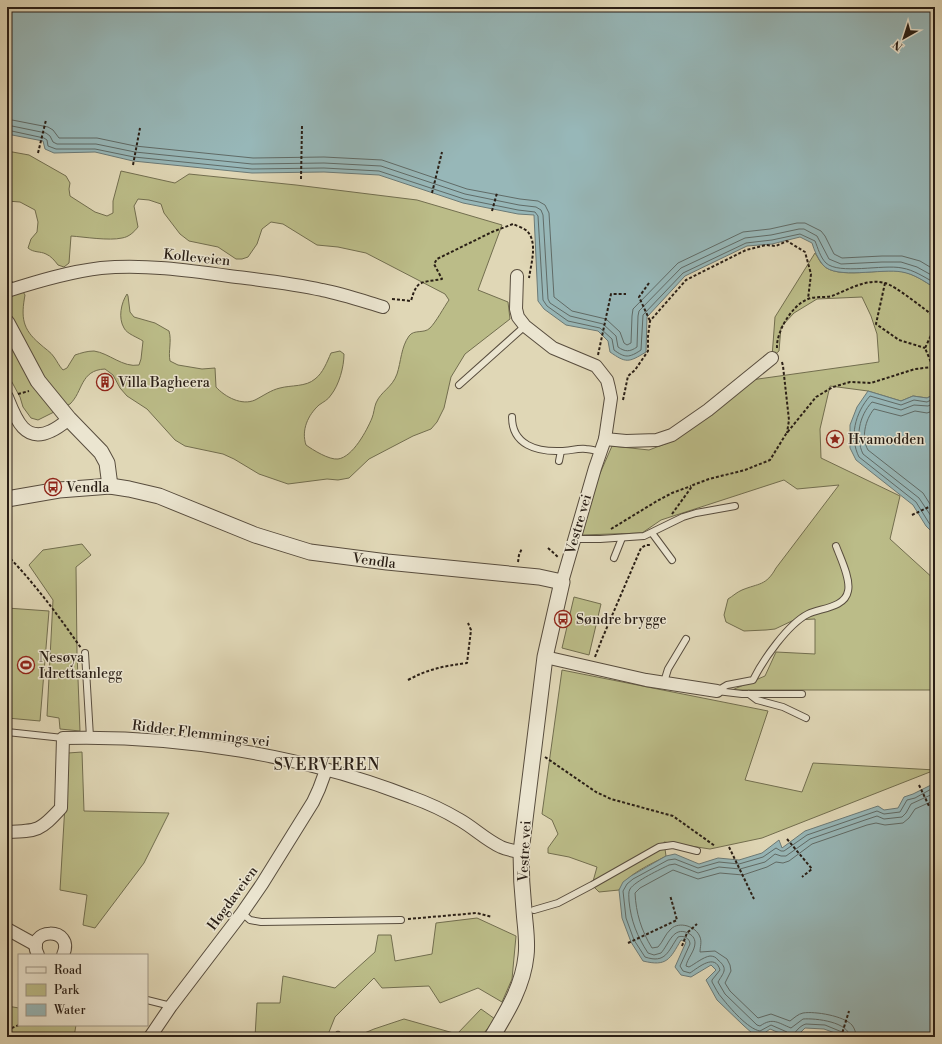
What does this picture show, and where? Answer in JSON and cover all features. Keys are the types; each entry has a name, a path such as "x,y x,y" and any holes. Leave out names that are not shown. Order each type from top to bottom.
{"street":[{"name":"Kolleveien","path":"7,291 54,276 85,270 121,267 193,271 301,286 388,303"},
{"path":"517,276 516,309 518,317 525,326 553,348 596,366"},
{"path":"7,323 38,381 69,419 101,452 107,463 110,486"},
{"path":"606,440 652,440 672,435 708,410 776,355"},
{"name":"Vestre vei","path":"492,1037 508,1011 515,996 525,964 526,929 521,852 545,657 562,582 574,539 606,440 611,398 607,380 596,366"},
{"path":"11,395 16,418 21,426 28,432 41,434 52,430 69,419"},
{"name":"Vendla","path":"7,499 59,490 110,486 159,496 255,535 310,552 387,562 539,577 562,582"},
{"path":"545,657 592,668 717,691"},
{"name":"Ridder Flemmings vei","path":"63,738 90,737 140,739 228,749 254,753 326,770 380,785 411,797 460,820 501,847 521,852"},
{"path":"7,832 35,831 44,825 62,808 63,738"},
{"name":"Høgdaveien","path":"150,1037 170,1006 242,913 262,884 304,817 319,789 326,770"},
{"path":"7,929 37,950"},
{"path":"37,950 37,941 44,934 57,934 63,940 65,945 63,954"}],"lane":[{"path":"459,385 525,326"},
{"path":"512,417 512,424 516,435 524,443 534,448 561,451 585,449 601,452"},
{"path":"559,461 561,451"},
{"path":"574,539 644,536 670,522 696,513 735,506"},
{"path":"652,533 672,560"},
{"path":"614,558 622,538"},
{"path":"717,691 727,685 753,680 761,664 769,653 800,619 842,601 848,591 846,573 836,546"},
{"path":"664,682 672,662 686,639"},
{"path":"85,652 90,737"},
{"path":"717,691 749,694 802,694"},
{"path":"749,694 757,700 783,708 806,718"},
{"path":"7,732 63,738"},
{"path":"534,910 564,899 659,847 673,845 697,851"},
{"path":"242,913 250,920 261,922 401,920"},
{"path":"148,1000 170,1006"}],"path":[{"path":"38,153 46,120"},
{"path":"301,179 302,126"},
{"path":"133,165 140,128"},
{"path":"432,193 442,152"},
{"path":"492,211 497,193"},
{"path":"388,303 411,301 415,287 420,283 442,279 434,264 437,259 492,232 512,224"},
{"path":"650,321 686,280 746,250 766,245 776,246 787,241 805,252 811,274 808,299"},
{"path":"623,401 628,376 635,370 648,351 650,321 639,297 649,283"},
{"path":"600,539 615,526 672,493 709,479 745,470 770,460 786,434 816,397 833,388 850,382 871,384 915,369 934,367 925,348 898,340 876,324 885,283"},
{"path":"786,434 789,420 784,366 776,355 778,337 784,324 796,308 808,299 825,298 863,284 885,283 935,317"},
{"path":"596,366 611,294 626,294"},
{"path":"925,348 935,327"},
{"path":"11,395 24,394 30,391 38,381"},
{"path":"670,522 673,511 693,485"},
{"path":"912,515 935,504"},
{"path":"592,668 605,632 641,548 646,545 654,545 658,540"},
{"path":"517,568 519,555 522,548"},
{"path":"548,548 562,560"},
{"path":"7,555 54,609 85,652"},
{"path":"408,680 423,672 448,665 467,663 471,630 468,623"},
{"path":"544,760 544,756 596,792 611,799 673,816 715,846"},
{"path":"919,785 928,806"},
{"path":"787,839 812,869 802,878"},
{"path":"729,848 754,900"},
{"path":"628,942 677,920 670,895"},
{"path":"401,920 477,913 492,917"},
{"path":"682,946 687,933 697,924"},
{"path":"841,1037 849,1011"},
{"path":"7,1030 18,1025"}],"green space":[{"path":"7,151 29,155 66,176 70,183 70,196 95,212 107,216 113,213 113,201 121,171 175,183 189,174 417,200 502,225 478,290 508,302 510,319 465,354 451,377 444,408 437,422 431,429 413,436 369,459 349,478 288,484 259,474 223,454 185,446 175,440 147,409 127,396 120,388 113,375 105,369 97,370 86,377 70,404 38,420 31,418 23,407 20,397 7,373 7,278 20,287 25,295 23,316 26,328 34,338 53,355 63,370 67,368 75,355 91,351 100,352 127,364 139,365 143,341 125,330 121,320 122,306 127,294 130,312 134,317 155,323 169,331 170,361 178,365 202,369 215,368 216,387 234,400 250,402 277,389 303,385 311,382 323,371 331,353 340,351 344,354 344,359 339,381 330,397 319,405 312,413 306,423 304,434 306,445 321,454 334,459 344,457 354,448 363,436 372,418 378,399 395,379 406,340 411,334 428,330 449,300 445,294 366,253 338,247 317,245 283,224 271,222 262,229 257,244 248,257 236,259 218,247 189,241 180,234 164,213 161,204 149,200 138,199 134,206 138,227 131,234 127,237 117,239 71,236 69,263 64,267 58,265 48,255 32,251 28,248 31,239 37,232 38,222 35,210 20,202 7,201"},
{"path":"815,253 820,262 830,270 849,273 899,271 914,275 935,288 935,394 927,398 913,396 901,401 868,391 830,386 820,429 821,458 900,496 890,539 935,580 935,690 732,690 765,676 776,652 815,654 815,619 794,620 775,629 744,631 726,622 724,615 728,599 740,591 762,583 769,578 839,485 797,489 784,480 661,520 642,533 581,535 594,487 612,446 649,450 670,442 751,380 879,362 877,334 871,316 862,297 817,299 794,313 781,327 779,351 772,357 775,317"},
{"path":"82,544 91,555 76,567 80,731 60,729 59,718 47,716 53,600 29,565 43,550"},
{"path":"574,597 601,604 589,655 562,648"},
{"name":"Nesøya Idrettsanlegg","path":"7,608 49,611 40,721 7,718"},
{"path":"562,670 768,711 745,780 802,792 813,763 935,770 762,838 710,849 664,842 666,856 634,874 619,890 599,892 592,885 597,867 569,857 548,853 548,848 558,834 552,820 542,814"},
{"path":"82,752 84,811 169,813 144,863 95,928 83,925 87,895 60,890 68,753"},
{"path":"477,918 516,936 512,979 502,1002 478,988 440,1003 429,986 382,988 374,978 335,1017 327,1037 255,1037 257,1003 280,1003 283,976 335,988 375,952 378,935 391,935 395,961 432,954 436,923"},
{"path":"7,1006 18,1008 18,1026 76,1026 74,1037 7,1037"},
{"path":"481,1009 495,1019 481,1037 355,1037 404,1019 457,1034"}],"water":[{"path":"7,7 935,7 935,288 915,276 902,272 848,273 829,269 819,260 812,243 800,237 772,244 747,246 685,276 647,317 646,352 631,360 624,360 610,352 608,341 598,331 566,325 544,309 538,301 534,215 518,214 463,203 379,175 324,172 252,173 133,161 95,152 54,153 45,149 43,141 7,134"},
{"path":"868,391 901,401 913,396 927,398 935,394 935,535 926,526 913,505 856,460 850,448 850,425 857,407"},
{"path":"935,783 935,1037 846,1037 824,1029 805,1028 796,1037 789,1037 770,1029 762,1035 753,1034 717,1000 706,980 716,970 711,965 691,977 681,975 675,967 686,942 681,940 667,960 658,963 651,963 643,961 631,942 622,918 619,890 623,882 631,876 666,856 675,854 699,864 718,858 739,860 762,853 779,840 782,848 805,831 878,806 884,810 898,808 904,797"}],"place":[{"name":"Villa Bagheera","path":"105,382"},
{"name":"Hvamodden","path":"835,439"},
{"name":"Vendla","path":"53,487"},
{"name":"Søndre brygge","path":"563,619"},
{"name":"Nesøya Idrettsanlegg","path":"26,665"}],"district":[{"name":"SVERVEREN","path":"327,764"}]}
